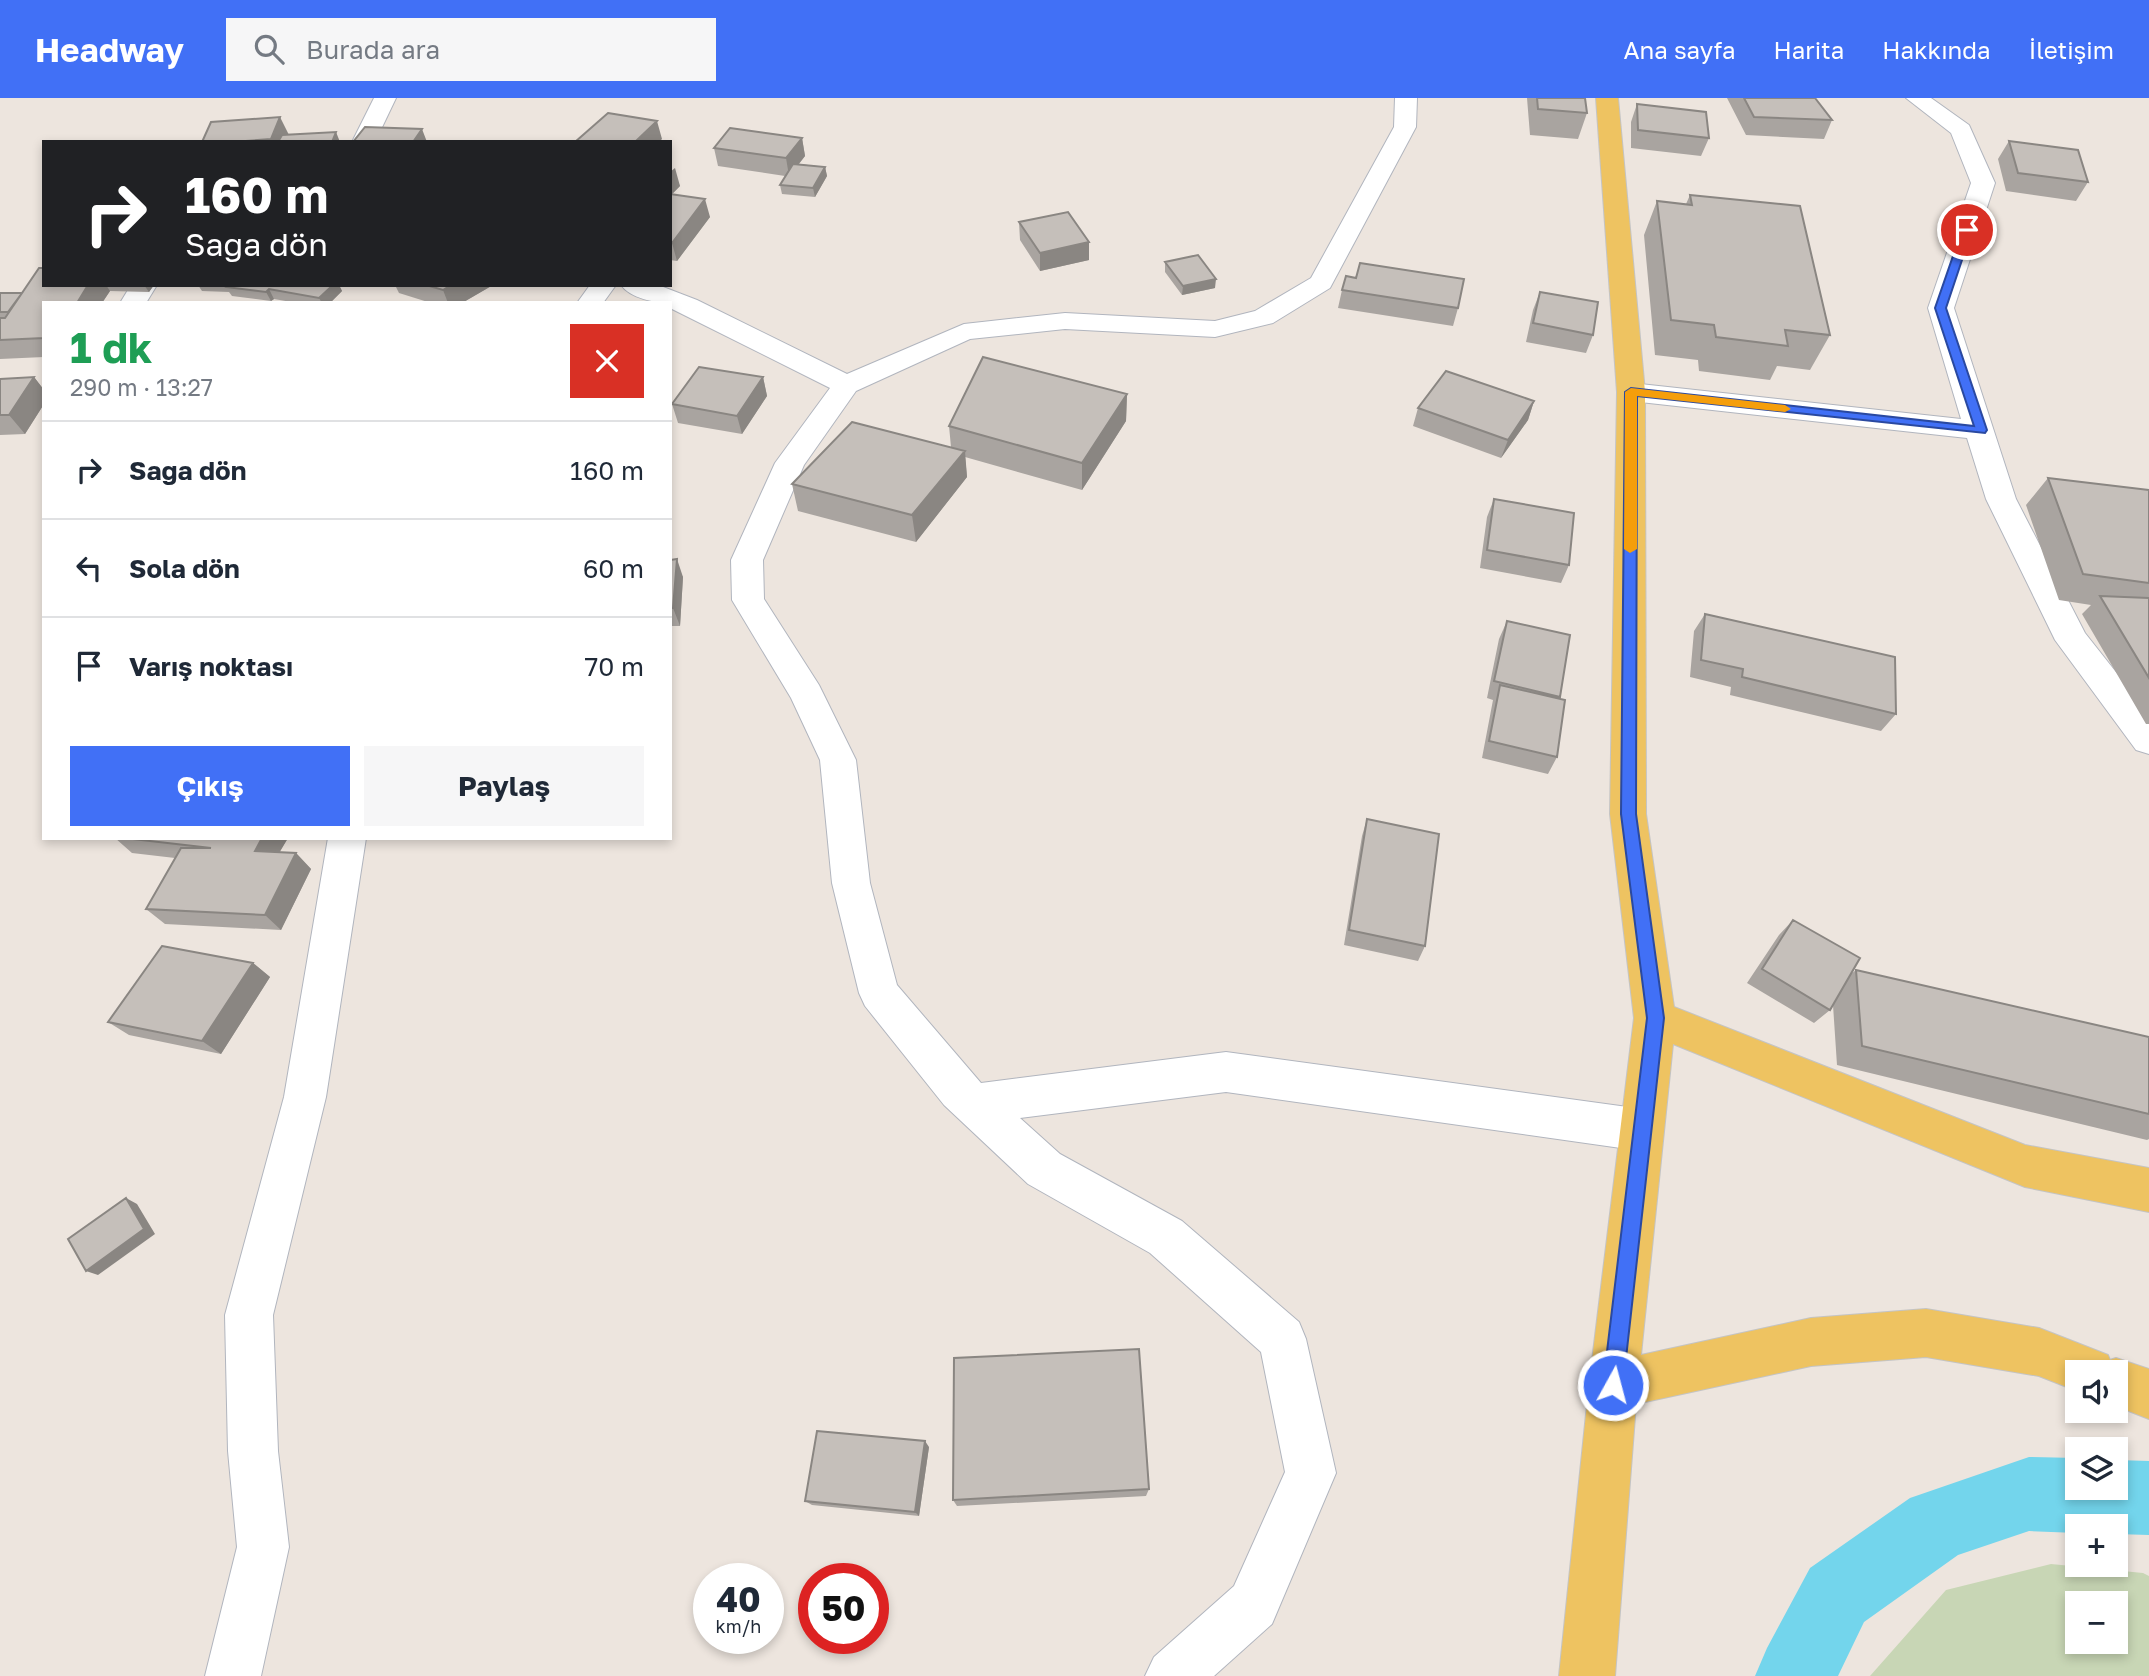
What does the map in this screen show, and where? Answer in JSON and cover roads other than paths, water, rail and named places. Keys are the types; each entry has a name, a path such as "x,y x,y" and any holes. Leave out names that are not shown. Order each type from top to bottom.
{"main road":[{"path":"1587,1676 1613,1385 1655,1018 1628,814 1631,392 1607,98"},
{"path":"1655,1018 2025,1166 2149,1190"},
{"path":"1613,1385 1811,1342 1926,1333 2039,1352 2065,1362"},
{"path":"2128,1387 2149,1395"}],"street":[{"path":"364,140 385,98"},
{"path":"1172,1676 1254,1605 1311,1474 1282,1339 1166,1237 1044,1169 959,1091 878,993 852,883 838,760 807,694 748,600 747,560 790,463 846,386 964,332 1065,321 1215,329 1264,317 1321,283 1405,127 1406,98"},
{"path":"1917,98 1961,130 1983,183 1941,308 2001,499 2072,640 2149,740"},
{"path":"639,287 688,306 846,386"},
{"path":"1631,392 1981,430"},
{"path":"233,1676 263,1547 253,1451 249,1315 305,1097 347,840"},
{"path":"973,1104 1226,1072 1642,1130"}],"waterway":[{"path":"1795,1676 1837,1595 1937,1525 2029,1494 2149,1498"}]}
